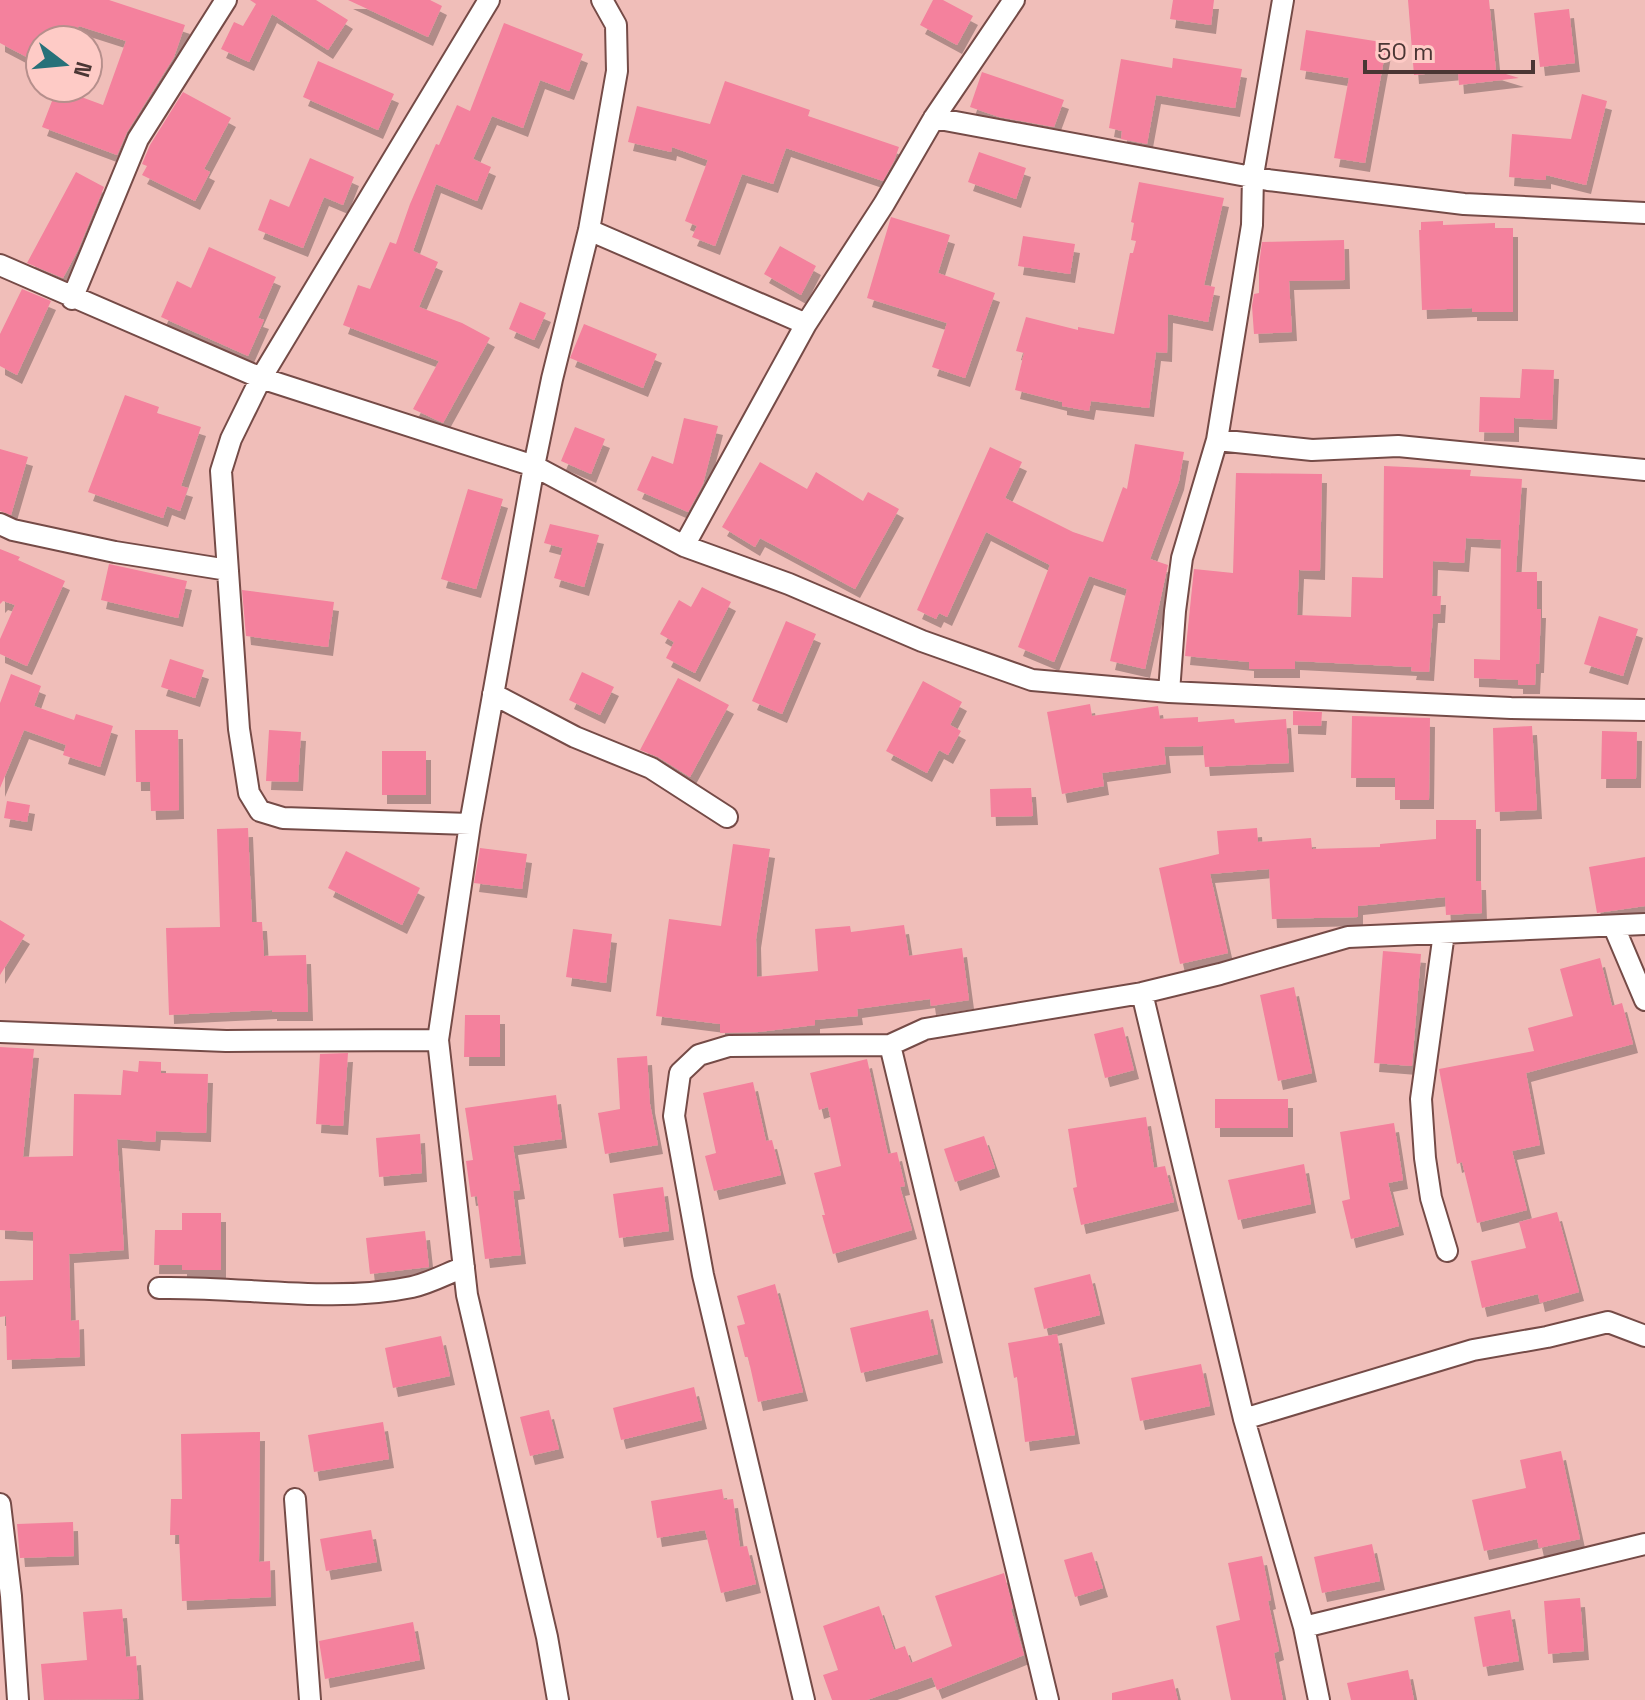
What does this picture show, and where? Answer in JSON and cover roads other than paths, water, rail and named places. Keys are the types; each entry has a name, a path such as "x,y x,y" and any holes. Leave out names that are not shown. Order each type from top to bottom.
{"street":[{"path":"72,299 138,139 226,0"},
{"path":"470,824 283,818 260,811 249,793 239,729 221,471 231,439 261,378 489,0"},
{"path":"558,1700 547,1637 467,1295 438,1040 470,824 534,466 589,230 617,71 616,25 602,0"},
{"path":"684,546 806,324 884,204 934,118 1014,0"},
{"path":"1169,692 1182,558 1217,440 1252,225 1253,175 1283,0"},
{"path":"934,118 1268,180 1464,204 1645,213"},
{"path":"589,230 806,324"},
{"path":"0,265 72,299 261,378 534,466 684,546 789,584 922,641 1032,680 1169,692 1511,708 1645,710"},
{"path":"1217,440 1312,450 1398,446 1645,470"},
{"path":"0,524 13,530 115,552 228,570"},
{"path":"493,694 575,737 651,768 727,817"},
{"path":"804,1700 703,1275 674,1116 680,1073 699,1055 729,1046 890,1045 925,1029 1142,993 1348,937 1645,924"},
{"path":"1614,927 1645,1000"},
{"path":"1444,933 1421,1099 1431,1198 1447,1251"},
{"path":"1142,993 1244,1419 1304,1627 1319,1700"},
{"path":"0,1032 226,1041 438,1040"},
{"path":"890,1045 1048,1700"},
{"path":"159,1288 345,1294 414,1287 464,1267"},
{"path":"1244,1419 1473,1350 1608,1322 1645,1336"},
{"path":"295,1499 310,1700"},
{"path":"0,1504 5,1595 18,1700"},
{"path":"1304,1627 1645,1544"}]}
